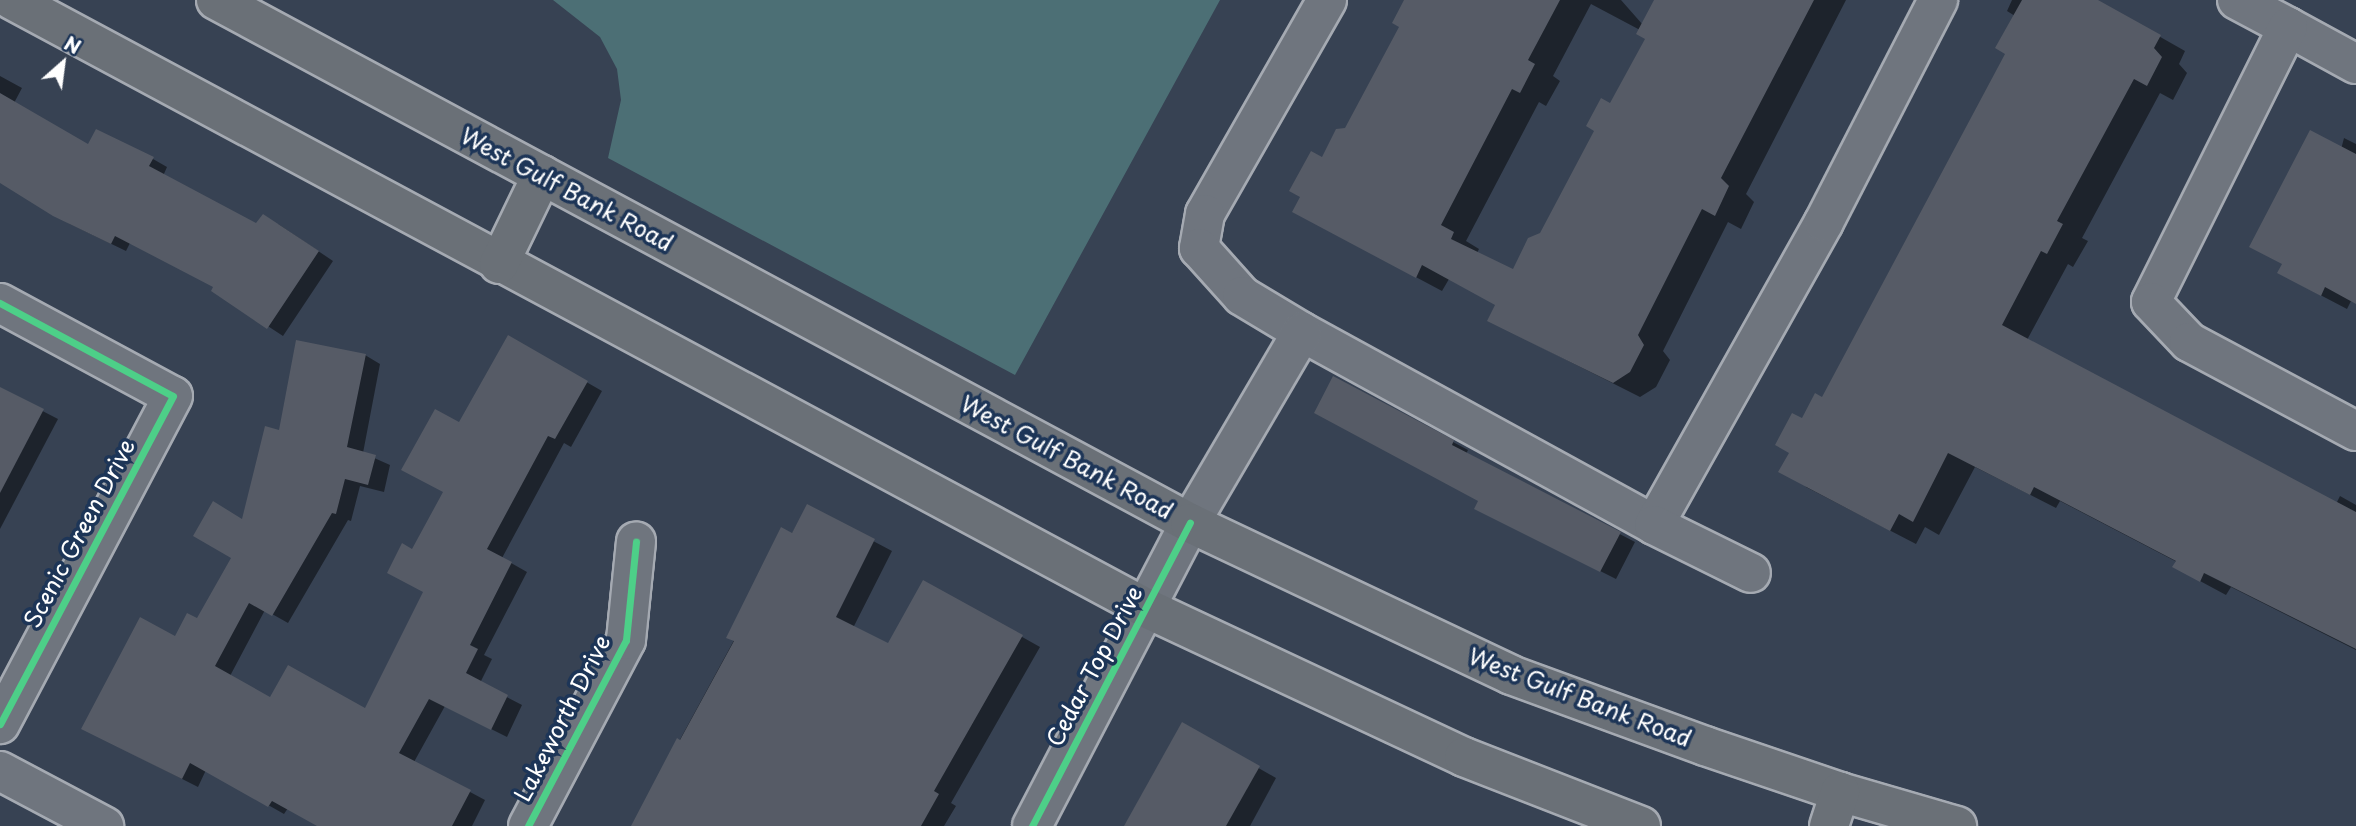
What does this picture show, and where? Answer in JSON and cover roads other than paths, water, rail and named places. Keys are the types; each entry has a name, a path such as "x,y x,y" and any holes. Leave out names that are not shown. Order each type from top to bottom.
{"main road":[{"path":"12,0 499,264 1146,608 1464,757 1641,826"},
{"name":"West Gulf Bank Road","path":"216,0 1190,523 1511,675 1835,809 1957,826"},
{"path":"499,264 542,175"}],"street":[{"path":"1327,0 1205,214 1199,248 1242,296 1302,332 1654,525 1751,573"},
{"path":"1654,525 1824,222 1938,0"},
{"path":"2237,0 2356,64"},
{"path":"2288,27 2151,302 2189,342 2356,431"},
{"name":"Scenic Green Drive","path":"0,303 173,396 0,724"},
{"name":"Cedar Top Drive","path":"1032,826 1190,523 1302,332"},
{"name":"Lakeworth Drive","path":"528,826 626,640 636,542"},
{"path":"0,771 104,826"}]}
